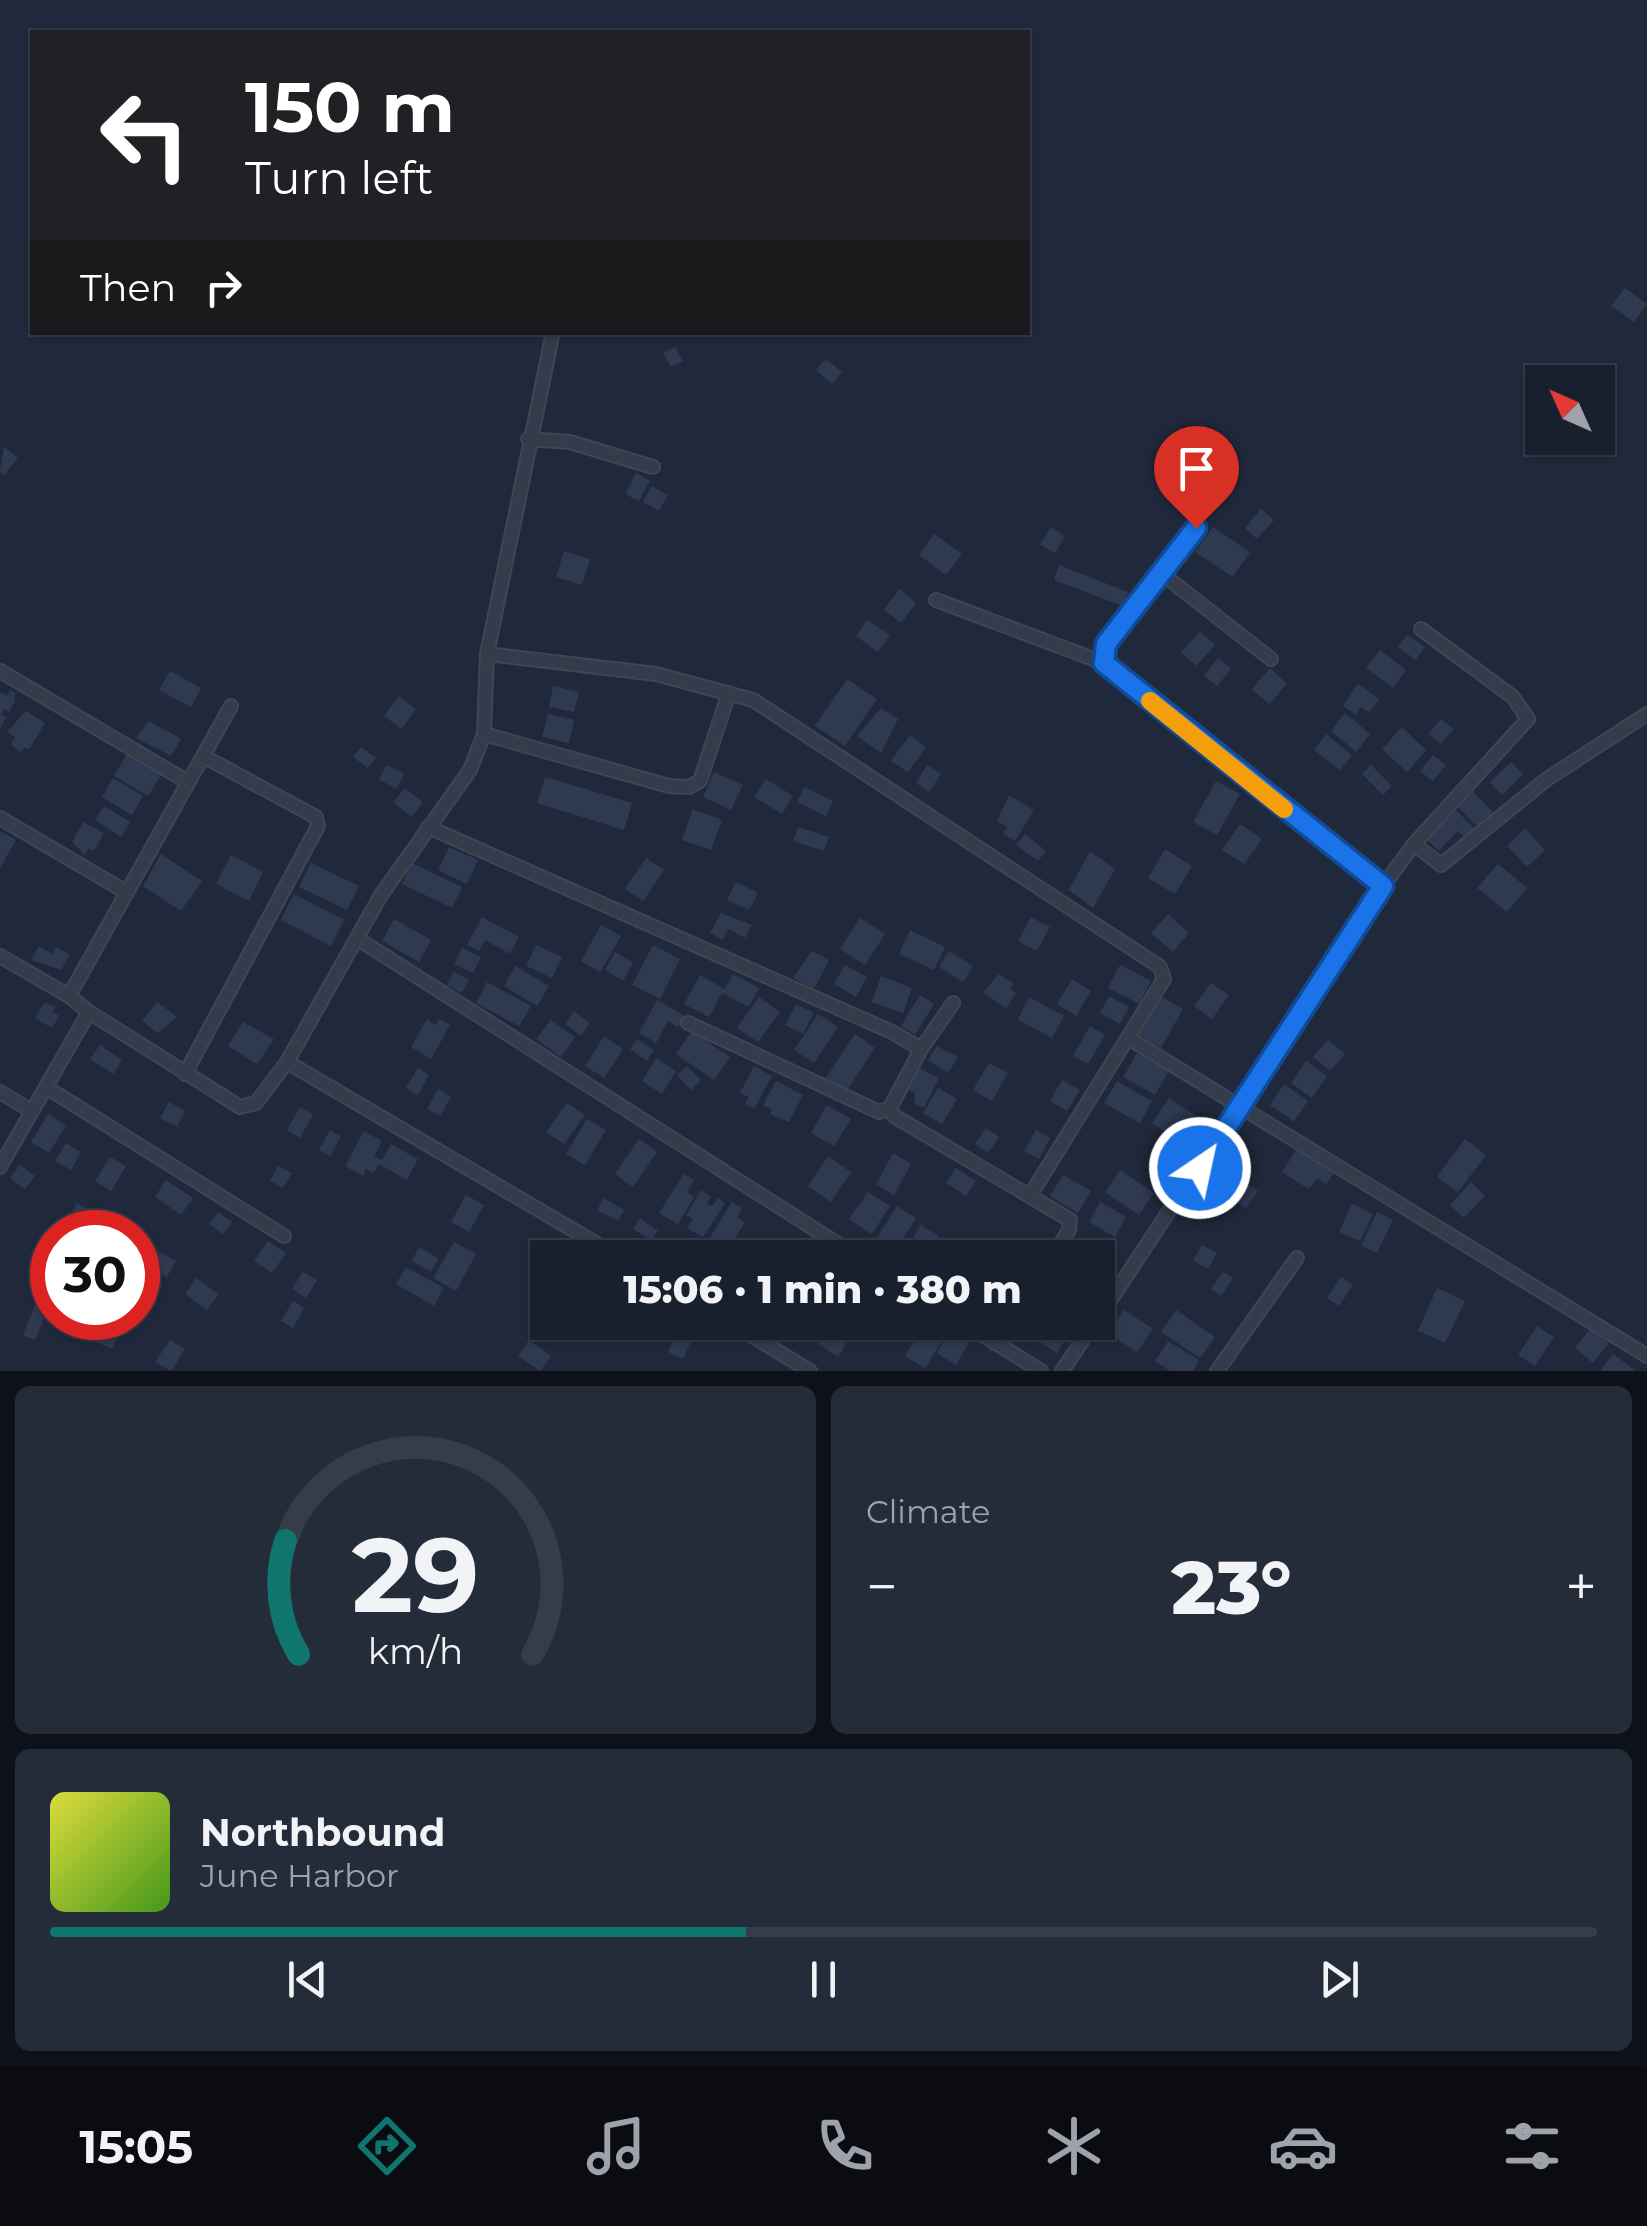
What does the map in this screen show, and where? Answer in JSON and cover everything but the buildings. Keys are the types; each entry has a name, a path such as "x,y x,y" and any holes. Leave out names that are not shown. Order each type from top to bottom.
{"street":[{"path":"0,956 240,1107 256,1103 287,1062 428,827 470,770 484,734 487,654 528,438 552,335"},
{"path":"528,438 570,442 653,467"},
{"path":"1104,663 1106,644 1196,528"},
{"path":"1161,573 1271,659"},
{"path":"936,600 1104,663 1383,886"},
{"path":"1115,1293 1383,886 1414,844 1528,719 1513,698 1421,628"},
{"path":"487,654 656,674 754,700 1160,967 1164,979 1032,1194"},
{"path":"0,672 188,782"},
{"path":"484,734 668,786 689,787 700,781 729,693"},
{"path":"69,996 232,706"},
{"path":"1414,844 1442,865 1547,779 1647,714"},
{"path":"186,1074 318,826 316,817 203,756"},
{"path":"0,818 126,892"},
{"path":"428,827 892,1032 920,1050"},
{"path":"358,939 832,1240"},
{"path":"688,1023 880,1112 890,1108 920,1050 953,1003"},
{"path":"0,1167 88,1012"},
{"path":"1130,1039 1647,1356"},
{"path":"287,1062 590,1240"},
{"path":"46,1087 284,1236"},
{"path":"0,1092 30,1110"},
{"path":"890,1108 894,1116 1032,1194 1070,1220 1063,1240"},
{"path":"1216,1371 1297,1258"},
{"path":"759,1340 810,1371"},
{"path":"989,1340 1041,1371"},
{"path":"1062,1371 1083,1340"}],"slow traffic":[{"path":"1150,701 1284,809"}],"route":[{"path":"1196,528 1106,644 1104,663 1383,886 1200,1168"}]}
